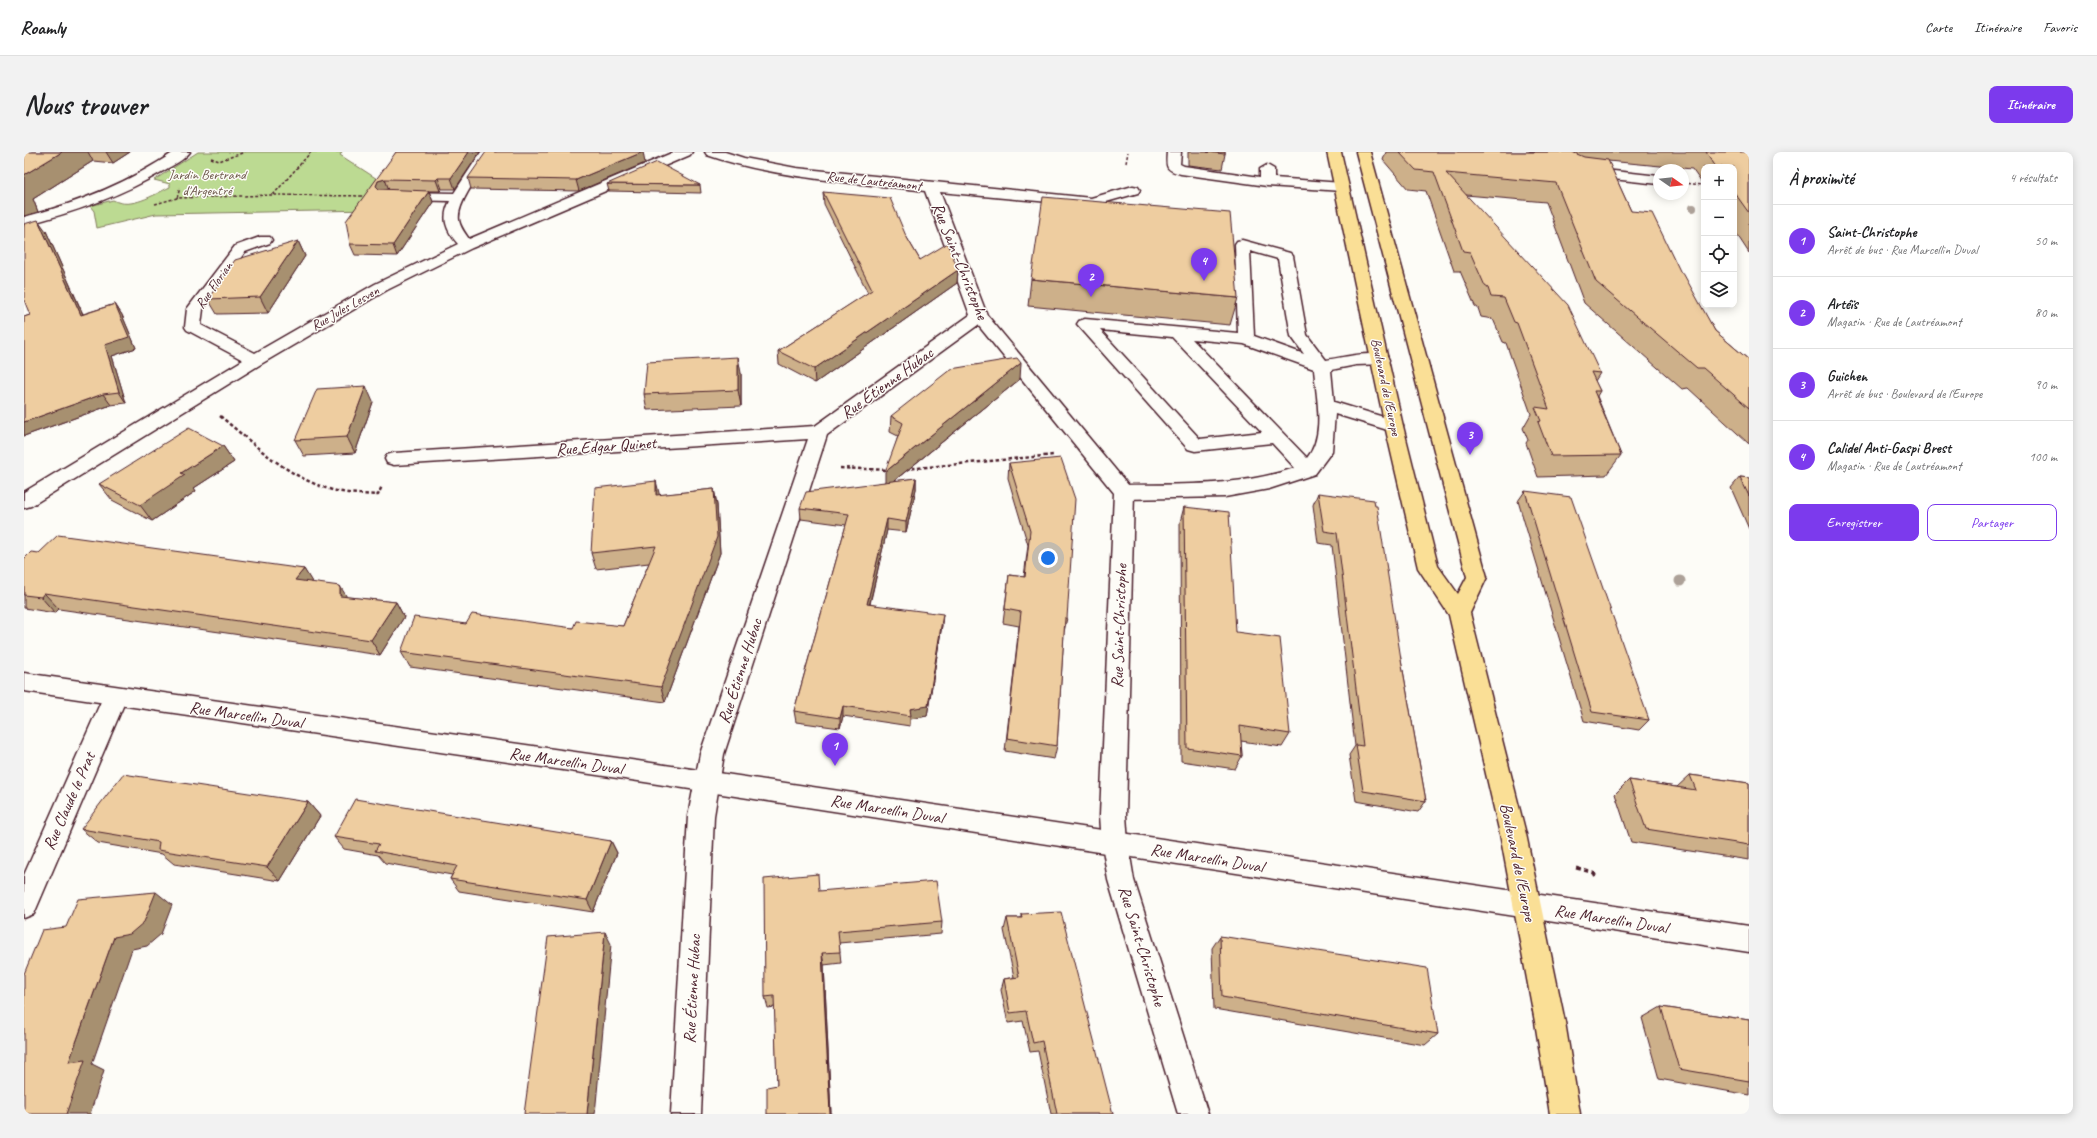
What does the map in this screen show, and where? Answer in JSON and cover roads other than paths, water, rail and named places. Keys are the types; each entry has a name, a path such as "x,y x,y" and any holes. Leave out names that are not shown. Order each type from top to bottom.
{"main road":[{"name":"Boulevard de l'Europe","path":"1334,152 1382,360 1394,426 1428,568 1459,613 1513,834 1528,905 1565,1114"},
{"path":"1363,152 1477,577 1459,613"}],"street":[{"path":"24,222 89,202 130,185 170,162 183,152"},
{"path":"467,245 455,230 451,217 458,197 488,152"},
{"name":"Rue Jules Lesven","path":"24,501 255,360 381,287 467,245 685,152"},
{"name":"Rue de Lautréamont","path":"712,152 741,162 838,178 1092,202 1133,190"},
{"path":"1174,152 1173,166 1181,170 1267,176 1342,187"},
{"path":"1537,152 1575,171 1653,179"},
{"name":"Rue Saint-Christophe","path":"930,187 979,316 1124,492 1113,815 1115,844 1121,880 1193,1114"},
{"path":"389,196 458,197"},
{"name":"Rue Florian","path":"255,360 193,327 195,309 240,248 265,240"},
{"path":"1124,492 1225,490 1269,483 1308,470 1323,451 1327,422 1322,366 1299,336 1285,256 1242,244 1246,339"},
{"name":"Rue Étienne Hubac","path":"686,1114 701,816 712,754 819,432 979,316"},
{"path":"1275,437 1195,445 1085,324 1175,331 1246,339 1322,366 1356,360 1382,360"},
{"path":"1175,331 1308,470"},
{"path":"1325,405 1394,426"},
{"name":"Rue Edgar Quinet","path":"394,459 819,432"},
{"name":"Rue Marcellin Duval","path":"24,682 116,697 708,783 1400,888 1528,905 1749,939"},
{"name":"Rue Claude le Prat","path":"24,905 116,697"}],"place":[{"name":"Calidel Anti-Gaspi Brest","path":"1204,281"},
{"name":"Artéïs","path":"1091,297"},
{"name":"Guichen","path":"1470,455"},
{"name":"Saint-Christophe","path":"835,766"}],"park label":[{"name":"Jardin Bertrand d'Argentré","path":"207,182"}]}
